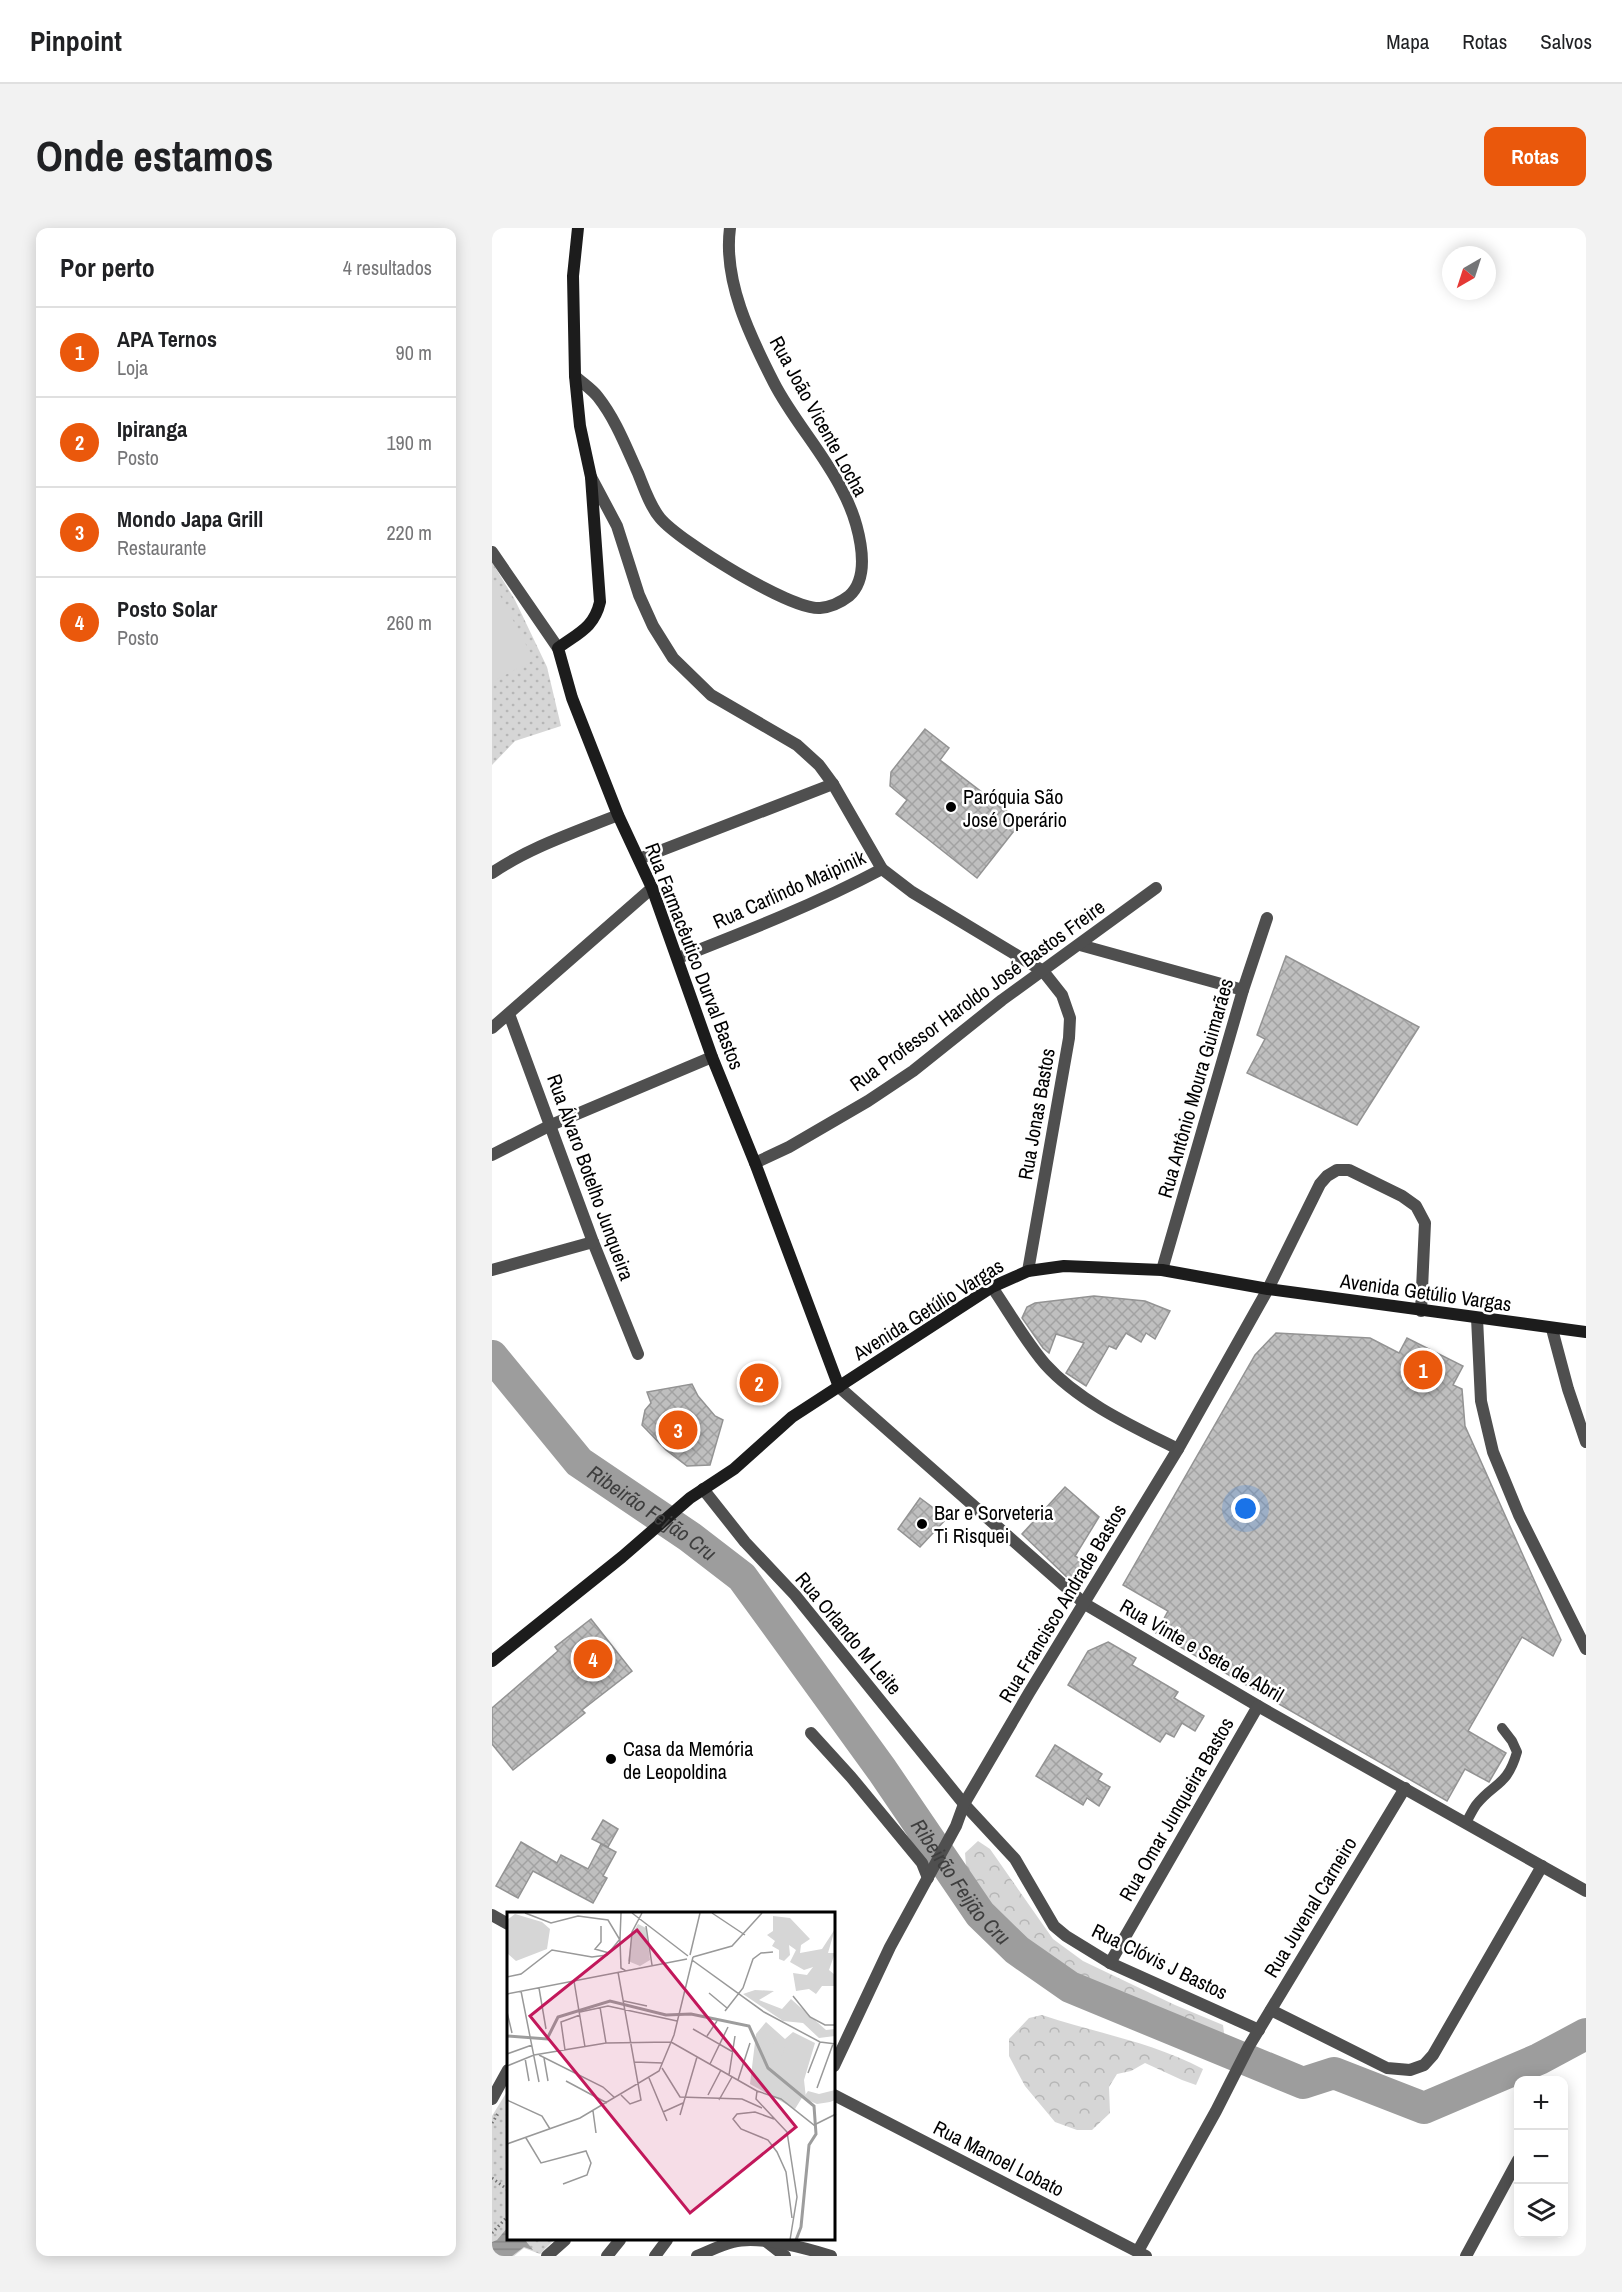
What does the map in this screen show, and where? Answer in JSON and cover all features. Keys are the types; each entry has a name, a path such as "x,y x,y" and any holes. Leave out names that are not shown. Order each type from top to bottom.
{"main road":[{"path":"558,648 589,626 596,616 600,602 591,477 580,426 575,376 573,276 578,228"},
{"name":"Rua Farmacêutico Durval Bastos","path":"558,648 572,698 618,815 652,888 712,1057 755,1163 839,1387"},
{"name":"Avenida Getúlio Vargas","path":"492,1661 622,1557 690,1498 734,1469 792,1417 992,1287 1028,1271 1064,1266 1162,1270 1268,1290 1586,1332"}],"street":[{"name":"Rua João Vicente Locha","path":"575,376 597,396 618,428 649,499 659,517 674,531 729,568 798,604 819,608 827,607 836,605 850,594 860,581 862,566 860,538 843,490 774,384 751,333 734,288 728,246 730,228"},
{"path":"591,477 616,526 652,626 673,658 711,695 797,745 819,765 882,869 912,892 1043,971"},
{"name":"Rua Farmacêutico Durval Bastos","path":"492,552 558,648"},
{"path":"639,859 832,784"},
{"path":"492,873 546,844 618,815"},
{"name":"Rua Carlindo Maipinik","path":"678,958 779,919 882,869"},
{"path":"492,1029 652,888"},
{"name":"Rua Professor Haroldo José Bastos Freire","path":"755,1163 789,1147 913,1071 1002,1000 1156,888"},
{"name":"Rua Antônio Moura Guimarães","path":"1162,1270 1243,990 1267,918"},
{"path":"1080,945 1243,990"},
{"name":"Rua Jonas Bastos","path":"1028,1271 1070,1028 1070,1018 1062,995 1043,971"},
{"name":"Rua Álvaro Botelho Junqueira","path":"509,1014 593,1242 638,1354"},
{"path":"492,1155 551,1125 712,1057"},
{"name":"Rua Francisco Andrade Bastos","path":"836,2062 890,1947 956,1826 964,1804 1178,1449 1268,1290 1320,1184 1336,1170 1349,1170 1402,1196 1416,1206 1422,1215 1425,1223 1421,1311"},
{"path":"492,1270 593,1242"},
{"path":"992,1287 1046,1364 1079,1393 1113,1417 1178,1449"},
{"path":"1477,1318 1480,1401 1492,1452 1519,1515 1586,1649"},
{"path":"1552,1329 1568,1389 1586,1442"},
{"name":"Rua Vinte e Sete de Abril","path":"839,1387 1085,1604 1258,1706 1586,1891"},
{"name":"Rua Orlando M Leite","path":"703,1489 745,1542 795,1595 964,1804"},
{"name":"Rua Omar Junqueira Bastos","path":"1110,1963 1258,1706"},
{"path":"811,1733 931,1873"},
{"name":"Rua Juvenal Carneiro","path":"1142,2254 1249,2046 1405,1788"},
{"name":"Rua Clóvis J Bastos","path":"964,1804 1015,1859 1054,1926 1066,1936 1110,1963 1259,2030"},
{"path":"1271,2010 1387,2067 1410,2070 1424,2065 1433,2055 1542,1866"},
{"path":"492,1915 507,1923"},
{"path":"492,2099 507,2072"},
{"name":"Rua Manoel Lobato","path":"836,2096 1142,2254"},
{"path":"1466,2256 1514,2167"},
{"path":"547,2256 564,2241"},
{"path":"607,2256 619,2241"},
{"path":"655,2256 666,2241"},
{"path":"697,2256 734,2241 766,2242 804,2248 831,2256"},
{"path":"766,2242 785,2256"}],"lane":[{"path":"1466,1823 1476,1805 1502,1782 1513,1768 1517,1752 1502,1728"}],"path":[{"path":"492,2178 507,2189"},
{"path":"492,2233 507,2217"}],"green space":[{"path":"492,562 515,600 547,667 561,726 515,741 492,765"},
{"path":"492,580 534,660 492,682"},
{"path":"978,1841 990,1849 1053,1939 1083,1961 1223,2025 1225,2040 1218,2043 1075,1983 1024,1947 995,1923 976,1896 967,1878 965,1853"},
{"path":"1042,2015 1144,2045 1203,2069 1196,2085 1145,2063 1131,2071 1117,2074 1109,2087 1110,2113 1092,2130 1077,2130 1055,2122 1025,2086 1009,2056 1009,2039 1029,2018"},
{"path":"507,2092 507,2241 553,2241 540,2254 524,2248 514,2256 492,2256 492,2116"}],"shaded area":[{"path":"507,2228 507,2241 526,2241 533,2250 524,2247 512,2256 492,2256 492,2242 497,2240"}],"building":[{"name":"Paróquia São José Operário","path":"925,729 949,748 940,760 1021,822 977,878 896,814 907,800 890,786 891,772"},
{"path":"1286,956 1419,1027 1357,1125 1247,1073 1265,1039 1257,1035"},
{"path":"1094,1296 1145,1301 1170,1311 1155,1339 1146,1333 1141,1342 1126,1333 1116,1349 1109,1346 1086,1386 1066,1373 1084,1343 1056,1334 1049,1353 1022,1318 1027,1307 1035,1303"},
{"path":"1276,1333 1370,1338 1399,1353 1407,1338 1463,1366 1453,1385 1462,1389 1465,1426 1561,1640 1553,1656 1522,1637 1468,1731 1506,1753 1489,1782 1465,1769 1447,1801 1156,1633 1168,1611 1123,1585 1255,1355"},
{"path":"692,1384 698,1396 715,1416 723,1420 710,1465 687,1466 666,1450 642,1425 645,1410 651,1403 647,1392"},
{"path":"1065,1487 1099,1517 1075,1556 1083,1561 1070,1580 1022,1534"},
{"name":"Bar e Sorveteria Ti Risquei","path":"920,1498 947,1518 920,1547 898,1529"},
{"path":"591,1619 632,1671 582,1710 585,1713 513,1770 492,1744 492,1708 558,1651 555,1647"},
{"path":"1108,1642 1136,1658 1132,1665 1178,1692 1174,1698 1204,1716 1195,1731 1182,1723 1174,1737 1166,1733 1160,1742 1068,1685 1088,1651"},
{"path":"1055,1745 1102,1774 1098,1780 1110,1787 1099,1806 1087,1798 1083,1805 1036,1776"},
{"path":"603,1820 618,1829 608,1847 592,1839"},
{"path":"521,1842 557,1863 561,1855 588,1869 601,1844 616,1852 603,1876 607,1878 593,1903 533,1871 518,1898 496,1886"}],"waterway":[{"name":"Ribeirão Feijão Cru","path":"492,1356 579,1462 690,1537 742,1577 882,1770 980,1914 1017,1950 1070,1987 1303,2083 1334,2073 1424,2108 1539,2059 1586,2034"}],"place":[{"name":"Paróquia São José Operário","path":"951,807"},
{"name":"APA Ternos","path":"1423,1370"},
{"name":"Ipiranga","path":"759,1383"},
{"name":"Mondo Japa Grill","path":"678,1430"},
{"name":"Bar e Sorveteria Ti Risquei","path":"922,1524"},
{"name":"Posto Solar","path":"593,1659"},
{"name":"Casa da Memória de Leopoldina","path":"611,1759"}]}
